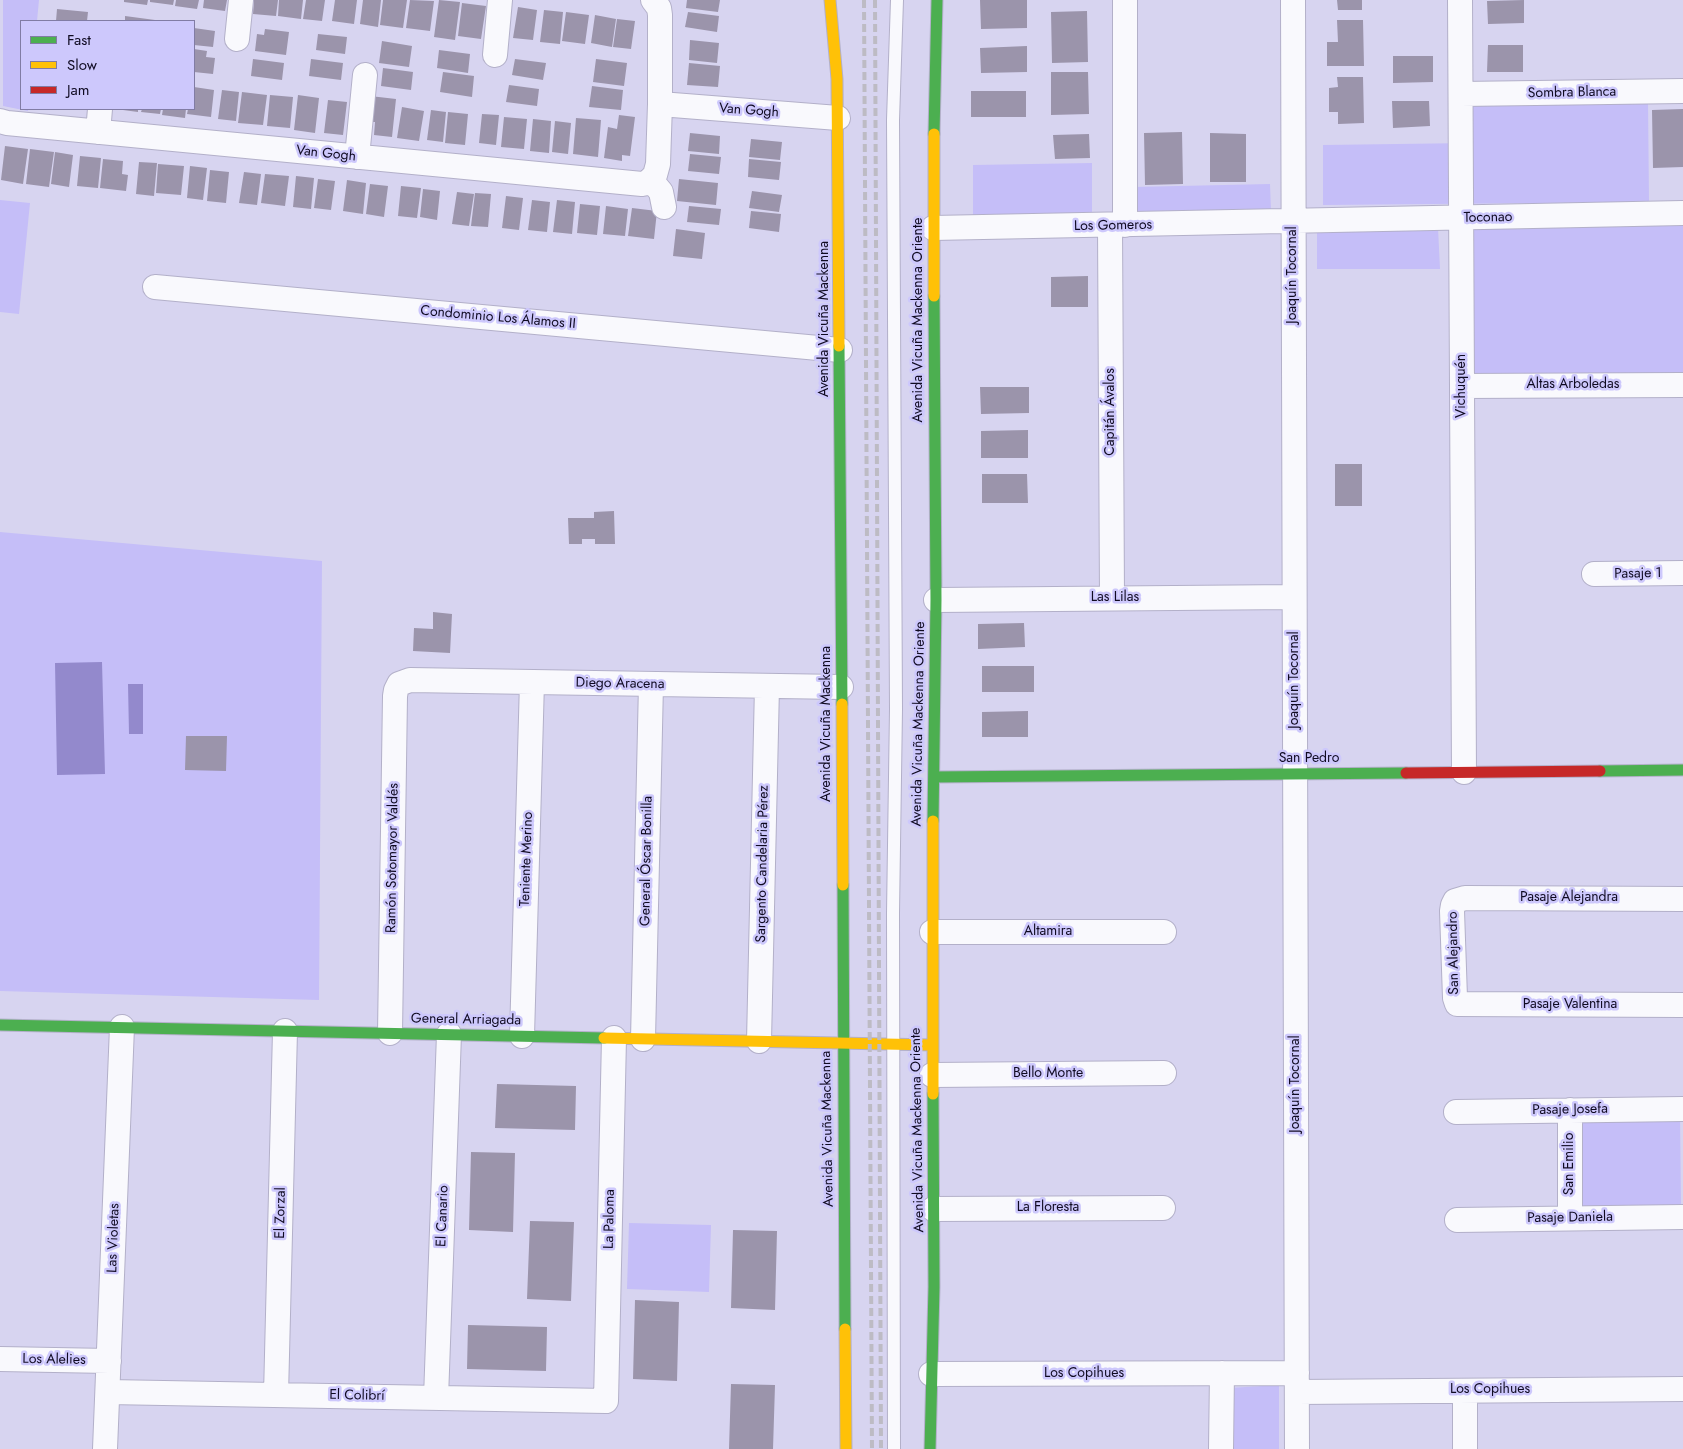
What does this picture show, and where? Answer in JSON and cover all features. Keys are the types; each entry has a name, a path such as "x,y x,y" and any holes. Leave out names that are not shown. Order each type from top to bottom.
{"main road":[{"name":"Avenida Vicuña Mackenna","path":"830,0 837,79 838,118 842,1044 846,1449"},
{"name":"Avenida Vicuña Mackenna Oriente","path":"930,1449 934,1287 932,932 936,600 933,228 934,56 937,0"},
{"name":"San Pedro","path":"934,777 1683,770"},
{"name":"General Arriagada","path":"0,1024 932,1045"}],"street":[{"path":"237,39 241,0"},
{"path":"494,55 500,0"},
{"name":"Capitán Ávalos","path":"1112,598 1124,0"},
{"name":"Joaquín Tocornal","path":"1292,0 1297,1449"},
{"name":"Vichuquén","path":"1460,0 1464,772"},
{"path":"655,1 659,8 660,16 660,104 658,170 651,180 661,192 664,208"},
{"path":"357,157 364,75"},
{"name":"Sombra Blanca","path":"1461,94 1683,91"},
{"name":"Van Gogh","path":"660,104 838,118"},
{"name":"Van Gogh","path":"0,121 99,120 357,157 637,184 647,183 651,180"},
{"name":"Toconao","path":"1293,222 1683,213"},
{"name":"Los Gomeros","path":"933,228 1293,222"},
{"name":"Condominio Los Álamos II","path":"155,287 840,350"},
{"name":"Altas Arboledas","path":"1462,386 1683,384"},
{"name":"Pasaje 1","path":"1594,574 1683,574"},
{"name":"Las Lilas","path":"936,600 1294,597"},
{"name":"Diego Aracena","path":"399,684 410,680 841,687"},
{"name":"Teniente Merino","path":"522,1036 532,682"},
{"name":"Ramón Sotomayor Valdés","path":"390,1033 395,696 399,684"},
{"name":"General Óscar Bonilla","path":"643,1039 651,684"},
{"name":"Sargento Candelaria Pérez","path":"759,1041 767,686"},
{"name":"Pasaje Alejandra","path":"1456,901 1465,898 1683,899"},
{"name":"San Alejandro","path":"1456,901 1452,910 1455,998 1457,1004"},
{"name":"Altamira","path":"932,932 1164,932"},
{"name":"Pasaje Valentina","path":"1457,1004 1683,1005"},
{"name":"Las Violetas","path":"106,1449 122,1027"},
{"name":"El Zorzal","path":"276,1395 285,1031"},
{"name":"El Canario","path":"436,1398 449,1034"},
{"name":"La Paloma","path":"606,1401 614,1038"},
{"name":"Bello Monte","path":"932,1075 1164,1073"},
{"name":"Pasaje Josefa","path":"1456,1112 1683,1109"},
{"name":"San Emilio","path":"1570,1110 1570,1218"},
{"name":"La Floresta","path":"933,1209 1163,1208"},
{"name":"Pasaje Daniela","path":"1457,1220 1683,1217"},
{"name":"Los Alelies","path":"0,1359 109,1361"},
{"path":"1221,1449 1222,1373"},
{"name":"Los Copihues","path":"931,1374 1222,1373 1297,1383 1465,1391 1683,1389"},
{"path":"1465,1391 1465,1449"},
{"name":"El Colibrí","path":"108,1392 606,1401"}],"lane":[{"path":"894,1449 893,873 896,709 893,120 897,0"}],"shaded area":[{"path":"3,0 39,0 37,20 20,20 20,109 3,106"},
{"path":"1648,101 1649,202 1323,205 1323,145 1471,143 1471,102"},
{"path":"1092,163 1092,215 973,216 973,165"},
{"path":"1270,184 1271,211 1134,216 1133,187"},
{"path":"0,200 30,203 19,314 0,312"},
{"path":"1683,225 1683,378 1473,381 1472,227"},
{"path":"1438,228 1440,269 1317,269 1317,230"},
{"path":"0,532 322,561 319,1000 0,991"},
{"path":"102,662 105,774 57,775 55,663"},
{"path":"128,684 143,684 143,734 129,734"},
{"path":"1680,1113 1681,1207 1580,1208 1579,1114"},
{"path":"629,1223 711,1225 709,1292 627,1289"},
{"path":"1279,1385 1279,1449 1228,1449 1229,1388"}],"building":[{"path":"124,0 148,0 147,5 124,2"},
{"path":"150,0 174,0 173,5 150,2"},
{"path":"176,0 199,0 197,9 175,6"},
{"path":"204,0 227,0 225,11 203,8"},
{"path":"254,0 278,0 276,16 253,14"},
{"path":"279,0 303,0 301,19 278,16"},
{"path":"306,0 325,0 322,21 303,19"},
{"path":"335,0 357,0 354,24 332,21"},
{"path":"363,0 381,0 378,27 360,24"},
{"path":"383,0 407,0 403,28 380,25"},
{"path":"410,0 434,1 430,31 406,28"},
{"path":"439,0 460,2 455,40 434,37"},
{"path":"687,0 720,0 718,12 686,8"},
{"path":"980,0 1027,0 1027,28 981,29"},
{"path":"1337,0 1362,0 1362,10 1338,10"},
{"path":"1524,0 1524,23 1488,24 1487,1"},
{"path":"462,3 486,6 481,39 458,36"},
{"path":"518,7 537,10 533,40 513,38"},
{"path":"57,9 88,12 87,20 56,20"},
{"path":"544,10 563,12 560,44 540,42"},
{"path":"1087,11 1088,62 1052,63 1051,12"},
{"path":"566,12 589,15 585,44 562,41"},
{"path":"688,12 719,16 717,32 685,27"},
{"path":"595,15 616,19 612,47 591,43"},
{"path":"125,16 155,20 125,20"},
{"path":"617,19 635,21 631,49 613,47"},
{"path":"1337,20 1363,20 1364,66 1327,66 1327,42 1338,42"},
{"path":"195,28 215,31 213,47 195,45"},
{"path":"265,29 289,32 286,55 255,51 257,34 264,35"},
{"path":"318,34 347,37 345,54 316,50"},
{"path":"690,40 719,43 717,63 689,60"},
{"path":"382,41 412,46 409,67 379,63"},
{"path":"1488,45 1523,45 1523,72 1487,72"},
{"path":"1027,46 1027,72 981,73 980,48"},
{"path":"195,49 207,51 206,57 215,58 213,74 195,72"},
{"path":"439,50 470,54 468,73 437,68"},
{"path":"1393,56 1433,56 1433,82 1393,83"},
{"path":"253,59 284,63 282,80 251,76"},
{"path":"311,59 343,63 341,80 309,76"},
{"path":"515,59 546,63 543,80 512,75"},
{"path":"596,59 627,63 624,86 593,82"},
{"path":"689,63 720,66 718,87 687,85"},
{"path":"383,68 413,72 411,90 381,86"},
{"path":"443,72 474,76 472,97 440,92"},
{"path":"1051,72 1088,72 1089,114 1051,115"},
{"path":"1337,77 1363,77 1364,123 1338,124 1338,112 1329,112 1329,88 1338,87"},
{"path":"509,85 539,89 537,106 506,102"},
{"path":"592,86 623,90 621,110 589,107"},
{"path":"195,87 214,90 211,117 187,114 188,110 195,110"},
{"path":"222,90 239,92 236,121 218,119"},
{"path":"971,91 1026,91 1026,117 971,117"},
{"path":"242,92 267,95 263,125 238,123"},
{"path":"270,95 293,97 290,128 267,126"},
{"path":"298,95 319,98 315,133 294,130"},
{"path":"370,96 396,99 392,137 374,135 375,122 368,122"},
{"path":"328,100 347,102 343,135 324,133"},
{"path":"1392,101 1429,101 1430,126 1393,128"},
{"path":"402,107 424,111 419,141 397,138"},
{"path":"1683,109 1683,167 1653,168 1652,110"},
{"path":"142,110 161,110 160,114 141,112"},
{"path":"163,110 186,110 185,118 162,115"},
{"path":"431,110 446,112 443,142 427,140"},
{"path":"448,112 468,114 465,145 445,143"},
{"path":"482,114 499,115 496,145 479,143"},
{"path":"619,115 635,117 630,156 622,155 622,161 604,158 608,127 617,129"},
{"path":"504,117 527,119 524,149 501,147"},
{"path":"576,118 601,120 598,157 573,154"},
{"path":"533,119 551,121 549,153 530,151"},
{"path":"555,121 571,123 568,154 552,152"},
{"path":"1182,132 1183,184 1145,185 1144,133"},
{"path":"690,133 720,136 719,154 688,151"},
{"path":"1210,133 1246,134 1246,182 1210,182"},
{"path":"1089,134 1090,158 1055,159 1053,135"},
{"path":"751,139 782,142 780,160 749,157"},
{"path":"5,146 28,149 23,184 1,180"},
{"path":"30,149 54,152 49,187 26,184"},
{"path":"55,152 73,155 69,187 51,184"},
{"path":"690,154 721,157 719,174 688,171"},
{"path":"80,156 101,158 98,188 77,186"},
{"path":"103,159 123,161 122,174 128,175 126,191 100,188"},
{"path":"749,159 781,162 779,180 748,177"},
{"path":"139,162 157,163 154,196 136,194"},
{"path":"158,164 184,166 181,195 156,193"},
{"path":"190,166 207,168 203,200 187,198"},
{"path":"210,170 229,172 226,203 207,201"},
{"path":"244,172 261,174 257,205 239,203"},
{"path":"265,174 289,176 285,206 261,203"},
{"path":"296,176 314,178 311,209 293,207"},
{"path":"318,179 335,181 331,210 314,208"},
{"path":"679,179 718,183 716,205 677,201"},
{"path":"347,180 366,183 363,214 343,211"},
{"path":"370,184 388,186 384,217 366,214"},
{"path":"401,186 421,188 417,218 398,216"},
{"path":"423,189 440,191 437,220 420,217"},
{"path":"752,191 782,195 779,212 749,208"},
{"path":"457,192 474,194 469,226 452,224"},
{"path":"475,193 491,194 488,227 471,226"},
{"path":"506,196 523,198 519,230 502,228"},
{"path":"532,200 550,202 547,232 528,230"},
{"path":"557,200 575,202 572,234 553,232"},
{"path":"580,204 600,206 597,235 577,233"},
{"path":"606,206 628,209 625,236 603,234"},
{"path":"689,206 721,209 719,225 687,222"},
{"path":"632,208 657,211 654,239 628,236"},
{"path":"751,211 781,214 779,232 749,228"},
{"path":"676,229 705,233 702,259 673,256"},
{"path":"1088,276 1088,307 1051,307 1051,277"},
{"path":"980,387 1029,387 1029,413 981,414"},
{"path":"1028,430 1028,458 981,458 981,431"},
{"path":"1335,464 1362,464 1362,506 1335,506"},
{"path":"982,474 1027,474 1028,503 982,503"},
{"path":"614,511 615,544 595,544 595,539 582,539 582,544 569,544 568,518 594,518 594,512"},
{"path":"433,612 452,614 450,653 413,651 414,628 433,629"},
{"path":"1024,623 1025,647 978,649 978,624"},
{"path":"982,666 1034,666 1034,692 982,692"},
{"path":"1028,711 1028,737 982,737 982,712"},
{"path":"186,736 227,736 226,771 185,770"},
{"path":"497,1084 576,1086 575,1130 495,1128"},
{"path":"471,1152 515,1153 513,1232 469,1230"},
{"path":"530,1221 574,1222 571,1301 527,1299"},
{"path":"733,1230 777,1231 775,1310 731,1308"},
{"path":"635,1300 679,1302 677,1381 633,1379"},
{"path":"468,1325 547,1327 546,1371 467,1369"},
{"path":"731,1384 775,1385 773,1449 729,1449"}],"railway":[{"path":"864,0 872,1449"},
{"path":"875,0 881,1449"}],"traffic: fast":[{"path":"934,134 937,0"},
{"path":"933,821 936,600 934,296"},
{"path":"839,346 842,704"},
{"path":"1600,771 1683,770"},
{"path":"934,777 1406,773"},
{"path":"843,885 845,1329"},
{"path":"0,1025 604,1038"},
{"path":"930,1449 934,1287 933,1094"}],"traffic: slow":[{"path":"830,0 837,79 839,346"},
{"path":"934,134 934,296"},
{"path":"842,704 843,885"},
{"path":"933,821 933,1094"},
{"path":"604,1038 932,1045"},
{"path":"845,1329 846,1449"}],"traffic: jam":[{"path":"1406,773 1600,771"}]}
